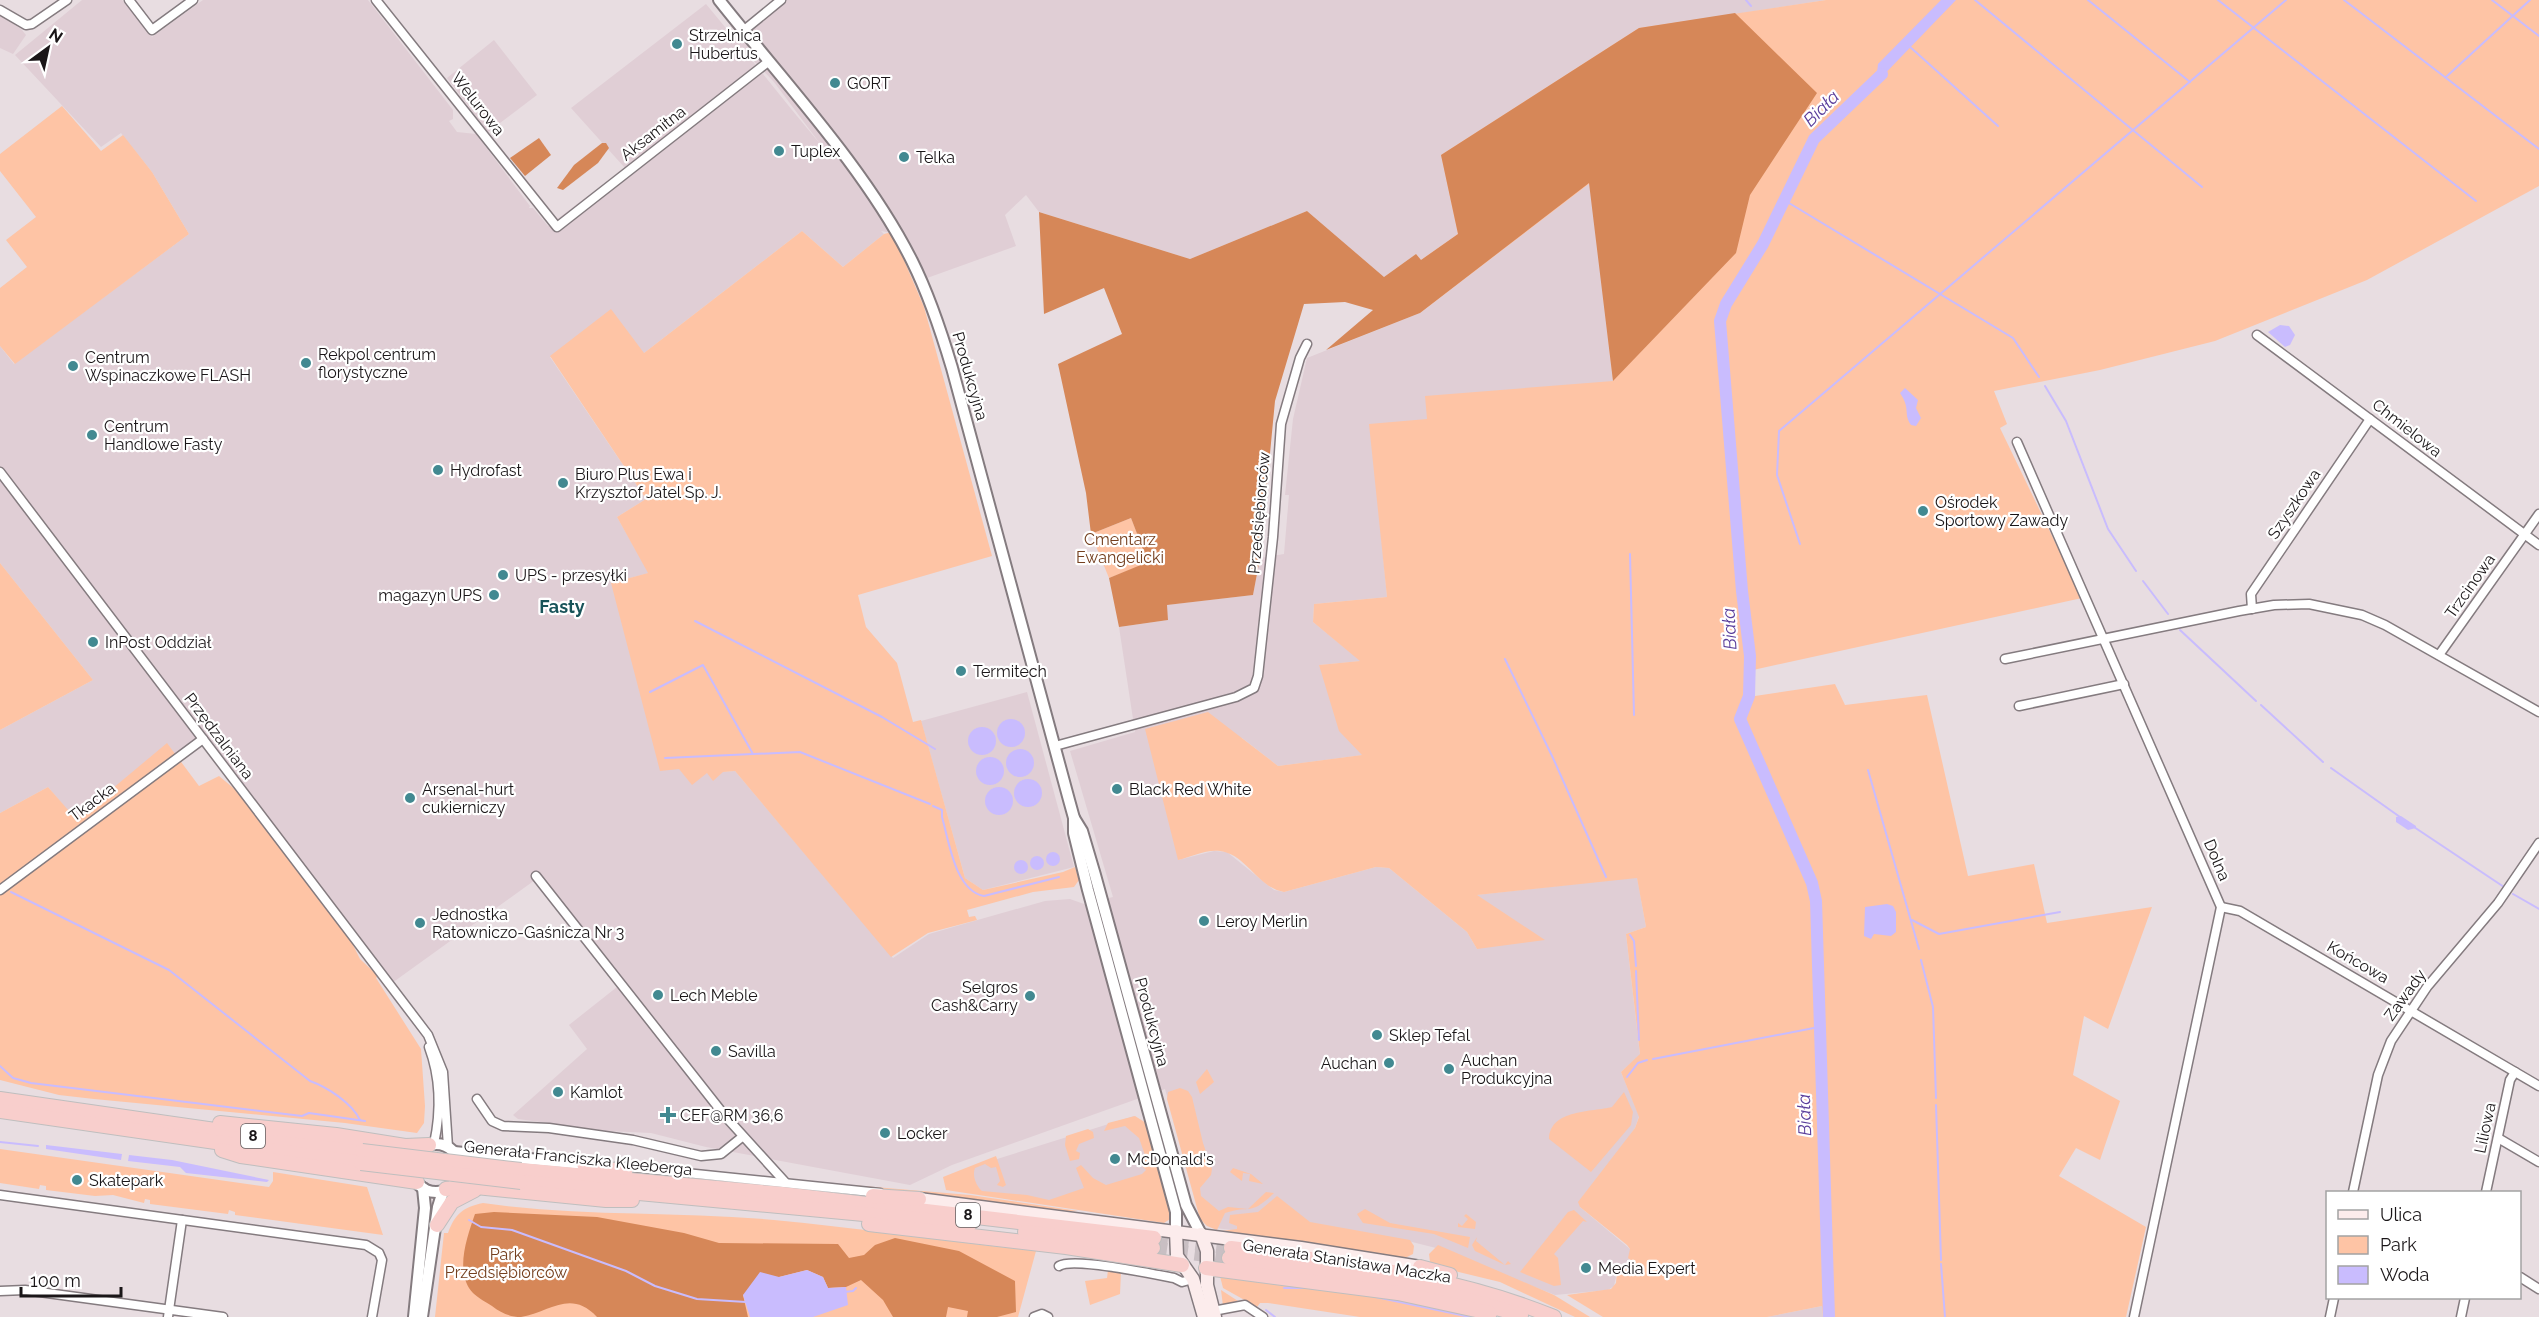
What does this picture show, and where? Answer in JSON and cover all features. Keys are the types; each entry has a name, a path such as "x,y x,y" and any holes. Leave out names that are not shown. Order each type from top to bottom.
{"highway":[{"path":"0,1092 47,1106"},
{"name":"Generała Franciszka Kleeberga","path":"0,1099 144,1120 362,1157"},
{"name":"Generała Franciszka Kleeberga","path":"0,1111 189,1139 521,1176 702,1193 804,1209 1154,1243 784,1188 702,1193"},
{"path":"0,1119 61,1120"},
{"path":"144,1120 172,1119 245,1124 405,1146 431,1144"},
{"path":"189,1139 241,1156 420,1185"},
{"path":"584,1164 702,1193"},
{"path":"445,1190 460,1186 606,1200 683,1203 702,1193"},
{"path":"437,1225 457,1197 480,1188"},
{"path":"784,1188 919,1199"},
{"path":"804,1209 867,1224 1066,1246 1182,1265"},
{"name":"Generała Stanisława Maczka","path":"1528,1317 1432,1290 1230,1253 1380,1270 1494,1296 1554,1317"},
{"path":"1420,1267 1494,1287 1568,1317"},
{"path":"1206,1268 1398,1293 1503,1317"}],"main road":[{"path":"919,1199 1201,1234 1420,1267"},
{"path":"1176,1232 1177,1256 1193,1279 1211,1315"},
{"path":"1201,1234 1207,1251 1207,1289 1211,1315"},
{"path":"1182,1265 1206,1268"}],"street":[{"path":"0,10 26,25 32,24 67,0"},
{"path":"129,0 152,30 193,0"},
{"name":"Welurowa","path":"376,0 557,227"},
{"name":"Produkcyjna","path":"719,0 876,200 912,260 932,308 952,368 1055,746 1074,818 1074,833 1093,889 1186,1205 1201,1234"},
{"path":"743,31 781,0"},
{"name":"Aksamitna","path":"557,227 768,62"},
{"name":"Chmielowa","path":"2257,335 2539,545"},
{"name":"Przedsiębiorców","path":"1055,746 1236,698 1254,688 1258,676 1272,547 1281,424 1300,358 1307,344"},
{"name":"Szyszkowa","path":"2252,609 2251,594 2370,419"},
{"name":"Dolna","path":"2017,442 2221,907 2134,1317"},
{"name":"Przędzalniana","path":"0,472 433,1042 443,1072 451,1149"},
{"name":"Trzcinowa","path":"2439,656 2539,514"},
{"path":"2005,660 2252,609 2292,603 2340,608 2385,625 2539,711"},
{"path":"2019,706 2124,684"},
{"name":"Tkacka","path":"0,890 203,739"},
{"name":"Zawady","path":"2353,1191 2378,1075 2391,1041 2411,1010 2490,915 2539,843"},
{"path":"536,876 784,1188"},
{"name":"Produkcyjna","path":"1093,889 1176,1212 1176,1232"},
{"name":"Końcowa","path":"2221,907 2240,911 2539,1086"},
{"name":"Przędzalniana","path":"414,1017 428,1045 436,1076 439,1118 431,1144"},
{"name":"Liliowa","path":"2486,1191 2511,1080 2515,1072"},
{"path":"477,1099 492,1120 503,1126 549,1128 641,1141 701,1156 721,1154 742,1137"},
{"path":"2498,1138 2539,1162"},
{"path":"414,1317 425,1208 420,1185 412,1170 415,1157 431,1144 451,1149 584,1164 760,1180 784,1188"},
{"path":"422,1317 438,1207 445,1190 459,1176 460,1163 451,1149"},
{"path":"760,1158 764,1171 760,1180"},
{"path":"420,1185 435,1192 445,1190"},
{"path":"0,1195 366,1245 374,1248 382,1260 372,1317"},
{"path":"169,1313 182,1220"},
{"path":"1059,1266 1067,1263 1103,1266 1174,1278 1185,1283 1193,1279"},
{"path":"2521,1278 2539,1289"},
{"path":"0,1291 18,1289 169,1313 224,1317"},
{"path":"2330,1317 2334,1299"},
{"path":"2461,1317 2465,1299"},
{"path":"1211,1315 1245,1305 1263,1317"},
{"path":"1034,1317 1048,1317"}],"shaded area":[{"path":"82,0 122,0 152,37 203,0 368,0 453,110 453,119 449,121 457,132 476,134 530,206 529,208 533,208 548,226 625,168 571,108 706,4 739,44 747,37 743,31 781,0 1826,0 1639,29 1442,155 1458,234 1421,260 1416,254 1384,277 1307,211 1190,259 1039,212 1026,195 1005,215 1016,246 916,282 892,233 881,231 884,234 843,267 802,231 644,353 550,357 646,499 617,517 649,573 611,583 679,769 707,773 735,771 893,958 929,934 1045,901 1070,899 1084,904 1113,897 1070,751 1135,732 1119,627 1168,620 1166,605 1253,595 1260,558 1284,554 1289,495 1285,495 1293,419 1307,358 1420,313 1590,182 1613,381 1381,534 1387,597 1314,604 1313,622 1361,661 1319,665 1363,755 1278,766 1242,738 1178,860 1214,851 1227,852 1274,890 1284,892 1376,867 1389,868 1467,932 1477,949 1476,895 1637,877 1646,927 1626,934 1640,1055 1621,1072 1639,1116 1635,1128 1580,1207 1630,1249 1632,1261 1621,1275 1617,1272 1614,1286 1608,1290 1555,1295 1436,1248 1408,1241 1308,1239 1215,1228 1201,1220 1165,1089 952,1165 910,1185 706,1147 651,1133 607,1131 518,1119 513,1115 587,1049 569,1025 617,987 535,880 392,983 207,737 75,819 48,787 0,813 0,730 93,680 0,563 0,346 14,364 189,234 152,172 121,133 101,147 15,55","holes":["746,53 774,82 821,145"]},
{"path":"0,15 26,35 13,54 0,48"},
{"path":"494,40 537,95 488,132 447,78"},
{"path":"1027,692 1074,867 983,890 965,878 921,721"},
{"path":"1134,1116 1158,1168 1074,1206 973,1192 965,1169"},
{"path":"1822,1306 1823,1317 1767,1317"}],"green space":[{"path":"1826,0 2539,0 2539,186 2367,280 2215,341 2100,370 1994,391 2007,424 2000,428 2082,598 1753,670 1755,696 1835,684 1845,705 1927,695 1968,876 2034,864 2047,923 2152,907 2108,1029 2084,1016 2073,1075 2120,1101 2100,1160 2076,1148 2059,1176 2146,1227 2126,1317 1823,1317 1822,1306 1767,1317 1603,1317 1567,1295 1611,1289 1616,1283 1617,1272 1621,1275 1632,1261 1628,1258 1630,1249 1627,1245 1580,1207 1578,1202 1635,1128 1639,1117 1621,1072 1640,1054 1626,934 1646,927 1637,878 1477,895 1545,940 1477,949 1467,932 1389,868 1376,867 1284,892 1267,884 1229,853 1210,851 1178,860 1145,729 1208,712 1278,766 1362,755 1339,731 1319,665 1360,661 1313,622 1314,604 1387,597 1369,424 1427,419 1425,396 1613,381 1590,183 1420,313 1416,254 1421,260 1458,234 1441,155 1639,28"},
{"path":"1735,13 1817,93 1750,195 1736,253 1613,381 1589,183 1420,313 1326,350 1373,310 1345,302 1304,304 1275,401 1260,558 1253,595 1167,605 1168,620 1119,627 1109,578 1148,562 1131,518 1091,534 1086,493 1058,364 1122,334 1104,288 1044,314 1039,212 1190,259 1307,211 1384,277 1416,254 1421,260 1458,234 1441,155 1639,28"},
{"path":"62,106 101,151 123,135 152,172 189,234 15,364 0,346 0,288 27,267 6,240 36,217 0,171 0,154"},
{"path":"539,138 551,155 525,176 510,158"},
{"path":"602,143 606,143 609,148 598,163 563,190 557,188 574,165"},
{"path":"802,231 843,267 884,234 892,232 924,307 992,556 858,595 866,627 897,663 913,722 921,720 965,878 983,890 1063,872 1075,867 1079,880 1074,887 1033,892 967,910 969,917 975,916 977,920 928,933 891,957 735,771 723,772 713,781 707,773 692,785 679,769 660,771 611,583 648,573 617,517 646,499 550,356 611,309 644,353"},
{"name":"Cmentarz Ewangelicki","path":"1131,518 1149,563 1109,578 1091,534"},
{"path":"0,563 93,680 0,730"},
{"path":"167,743 199,786 219,776 237,791 352,943 360,959 378,976 376,978 421,1049 425,1106 424,1123 417,1133 345,1123 59,1095 0,1080 0,813 48,787 76,819"},
{"path":"1207,1069 1214,1082 1200,1094 1196,1082"},
{"path":"1180,1088 1188,1091 1192,1097 1212,1169 1211,1175 1200,1188 1201,1196 1219,1211 1228,1207 1247,1209 1225,1213 1217,1230 1207,1226 1200,1219 1167,1099 1168,1092"},
{"path":"1624,1092 1633,1112 1631,1125 1591,1172 1549,1139 1551,1129 1564,1117 1612,1107"},
{"path":"1135,1116 1146,1123 1171,1215 1170,1219 1164,1223 946,1190 943,1177 996,1156 1006,1185 1003,1187 997,1185 1000,1181 996,1167 991,1168 985,1164 975,1168 974,1171 975,1180 982,1191 1027,1195 1049,1200 1084,1188 1076,1168 1081,1165 1093,1178 1106,1185 1142,1174 1146,1170 1142,1166 1146,1158 1139,1138 1125,1126 1104,1131 1108,1123"},
{"path":"1088,1129 1093,1132 1094,1138 1079,1144 1076,1151 1080,1153 1079,1159 1070,1161 1065,1145 1066,1136"},
{"path":"0,1149 269,1187 273,1181 273,1172 367,1187 383,1235 235,1215 235,1212 229,1210 228,1214 150,1204 150,1200 145,1199 144,1203 113,1195 95,1196 46,1190 46,1186 40,1185 39,1189 0,1183"},
{"path":"1233,1168 1251,1174 1263,1184 1249,1181 1250,1174 1243,1173 1242,1181 1230,1172"},
{"path":"791,1180 970,1195 1078,1211 1060,1212"},
{"path":"1266,1192 1274,1193 1259,1205 1248,1209"},
{"path":"1277,1196 1310,1222 1410,1240 1414,1246 1413,1254 1403,1259 1221,1231 1237,1229 1237,1226 1229,1223 1230,1215 1258,1212"},
{"name":"Park Przedsiębiorców","path":"483,1203 555,1210 774,1220 1036,1251 1018,1317 435,1317 444,1233 448,1233 461,1212"},
{"path":"1365,1209 1390,1223 1470,1237 1468,1248 1434,1234 1363,1223 1357,1214"},
{"path":"1574,1210 1587,1222 1583,1221 1554,1254 1558,1258 1561,1285 1554,1286 1520,1272 1568,1212"},
{"name":"Park Przedsiębiorców","path":"494,1212 597,1217 684,1233 719,1243 838,1244 849,1258 864,1255 875,1245 895,1238 959,1251 1015,1281 1016,1312 997,1317 967,1317 968,1311 948,1307 946,1317 893,1317 883,1300 861,1280 846,1287 828,1288 823,1277 807,1270 779,1277 743,1295 748,1317 597,1317 578,1304 569,1303 521,1317 513,1316 499,1311 475,1295 467,1285 464,1275 464,1255 475,1214"},
{"path":"1466,1214 1476,1222 1475,1229 1458,1227 1458,1223 1462,1226 1468,1219 1464,1216"},
{"path":"1477,1237 1476,1241 1505,1265 1475,1251 1472,1245"},
{"path":"1438,1245 1554,1295 1590,1317 1575,1317 1500,1282 1438,1267 1430,1262 1429,1254"},
{"path":"1108,1270 1121,1272 1120,1294 1090,1305 1085,1281 1107,1278"},
{"path":"1220,1276 1262,1283 1342,1287 1487,1317 1360,1317 1268,1303 1260,1303 1257,1307 1223,1288"},
{"path":"1221,1290 1238,1301 1223,1306"}],"water":[{"path":"1941,0 1956,0 1872,87 1869,83 1877,73 1878,64"},
{"path":"2280,325 2289,326 2295,335 2290,345 2285,347 2268,332"},
{"path":"1905,388 1918,400 1916,408 1921,418 1916,426 1911,425 1907,418 1905,403 1900,393"},
{"path":"1011,719 1021,723 1025,733 1021,743 1011,747 1001,743 997,733 1001,723"},
{"path":"982,727 992,731 996,741 992,751 982,755 972,751 968,741 972,731"},
{"path":"1020,749 1030,753 1034,763 1030,773 1020,777 1010,773 1006,763 1010,753"},
{"path":"990,757 1000,761 1004,771 1000,781 990,785 980,781 976,771 980,761"},
{"path":"1028,779 1038,783 1042,793 1038,803 1028,807 1018,803 1014,793 1018,783"},
{"path":"999,787 1009,791 1013,801 1009,811 999,815 989,811 985,801 989,791"},
{"path":"2401,816 2416,828 2408,830 2396,822 2396,817"},
{"path":"1053,852 1058,854 1060,859 1058,864 1053,866 1048,864 1046,859 1048,854"},
{"path":"1037,856 1042,858 1044,863 1042,868 1037,870 1032,868 1030,863 1032,858"},
{"path":"1021,860 1026,862 1028,867 1026,872 1021,874 1016,872 1014,867 1016,862"},
{"path":"1887,904 1893,906 1896,912 1896,932 1891,936 1874,934 1871,939 1864,936 1865,907"},
{"path":"46,1145 122,1154 121,1160 46,1149"},
{"path":"129,1155 172,1160 269,1180 267,1182 186,1173 180,1167 128,1161"},
{"path":"807,1270 823,1277 828,1288 846,1287 848,1305 813,1317 750,1317 743,1295 760,1272 779,1277"}],"waterway":[{"path":"1746,0 1751,6"},
{"path":"1975,0 2202,187"},
{"path":"2088,0 2190,82"},
{"path":"2218,0 2476,201"},
{"path":"1800,544 1777,475 1779,431 2286,0"},
{"path":"2344,0 2539,149"},
{"path":"2492,0 2539,36"},
{"path":"2446,77 2530,0"},
{"path":"1909,46 1998,126"},
{"name":"Biała","path":"1829,1317 1816,901 1812,883 1740,719 1749,696 1750,656 1742,591 1720,321 1726,304 1763,244 1814,139 1882,74"},
{"path":"1784,200 2013,338 2039,377"},
{"path":"2045,386 2066,421 2108,529 2136,571"},
{"path":"1630,554 1634,715"},
{"path":"2143,581 2168,614"},
{"path":"695,621 882,717 935,749"},
{"path":"2180,630 2256,701"},
{"path":"1505,659 1553,758 1606,877"},
{"path":"650,692 703,665 753,754"},
{"path":"2261,705 2323,762"},
{"path":"665,758 800,752 930,804"},
{"path":"2331,768 2400,817"},
{"path":"1868,770 1919,949"},
{"path":"933,806 942,810 955,864 966,885 974,892 984,896 1059,877"},
{"path":"2414,827 2504,887"},
{"path":"11,892 169,970 310,1081 338,1096 360,1120"},
{"path":"2513,894 2539,909"},
{"path":"1912,920 1939,934 2060,912"},
{"path":"1630,935 1634,941 1636,966"},
{"path":"1921,960 1933,1007 1936,1098"},
{"path":"1636,971 1639,1040"},
{"path":"1653,1059 1819,1027"},
{"path":"1627,1077 1638,1063 1647,1060"},
{"path":"0,1066 13,1078 31,1083 302,1116 309,1113 365,1121"},
{"path":"1936,1105 1941,1260"},
{"path":"0,1142 38,1146"},
{"path":"469,1220 481,1227 512,1230 626,1271 655,1286 697,1299 746,1302"},
{"path":"1941,1264 1945,1317"},
{"path":"844,1292 853,1291 856,1288"},
{"path":"1284,1288 1311,1288"},
{"path":"1376,1297 1470,1317"},
{"path":"1266,1310 1275,1317"}],"tunnel":[{"path":"1154,1238 1231,1248"},
{"path":"1153,1248 1229,1258"}],"place":[{"name":"Strzelnica Hubertus","path":"677,44"},
{"name":"GORT","path":"835,83"},
{"name":"Tuplex","path":"779,151"},
{"name":"Telka","path":"904,157"},
{"name":"Rekpol centrum florystyczne","path":"306,363"},
{"name":"Centrum Wspinaczkowe FLASH","path":"73,366"},
{"name":"Centrum Handlowe Fasty","path":"92,435"},
{"name":"Hydrofast","path":"438,470"},
{"name":"Biuro Plus Ewa i Krzysztof Jatel Sp. J.","path":"563,483"},
{"name":"Ośrodek Sportowy Zawady","path":"1923,511"},
{"name":"UPS - przesyłki","path":"503,575"},
{"name":"magazyn UPS","path":"494,595"},
{"name":"InPost Oddział","path":"93,642"},
{"name":"Termitech","path":"961,671"},
{"name":"Black Red White","path":"1117,789"},
{"name":"Arsenal-hurt cukierniczy","path":"410,798"},
{"name":"Leroy Merlin","path":"1204,921"},
{"name":"Jednostka Ratowniczo-Gaśnicza Nr 3","path":"420,923"},
{"name":"Lech Meble","path":"658,995"},
{"name":"Selgros Cash&Carry","path":"1030,996"},
{"name":"Sklep Tefal","path":"1377,1035"},
{"name":"Savilla","path":"716,1051"},
{"name":"Auchan","path":"1389,1063"},
{"name":"Auchan Produkcyjna","path":"1449,1069"},
{"name":"Kamlot","path":"558,1092"},
{"name":"CEF@RM 36,6","path":"668,1115"},
{"name":"Locker","path":"885,1133"},
{"name":"McDonald's","path":"1115,1159"},
{"name":"Skatepark","path":"77,1180"},
{"name":"Media Expert","path":"1586,1268"}],"district":[{"name":"Fasty","path":"562,606"}]}
